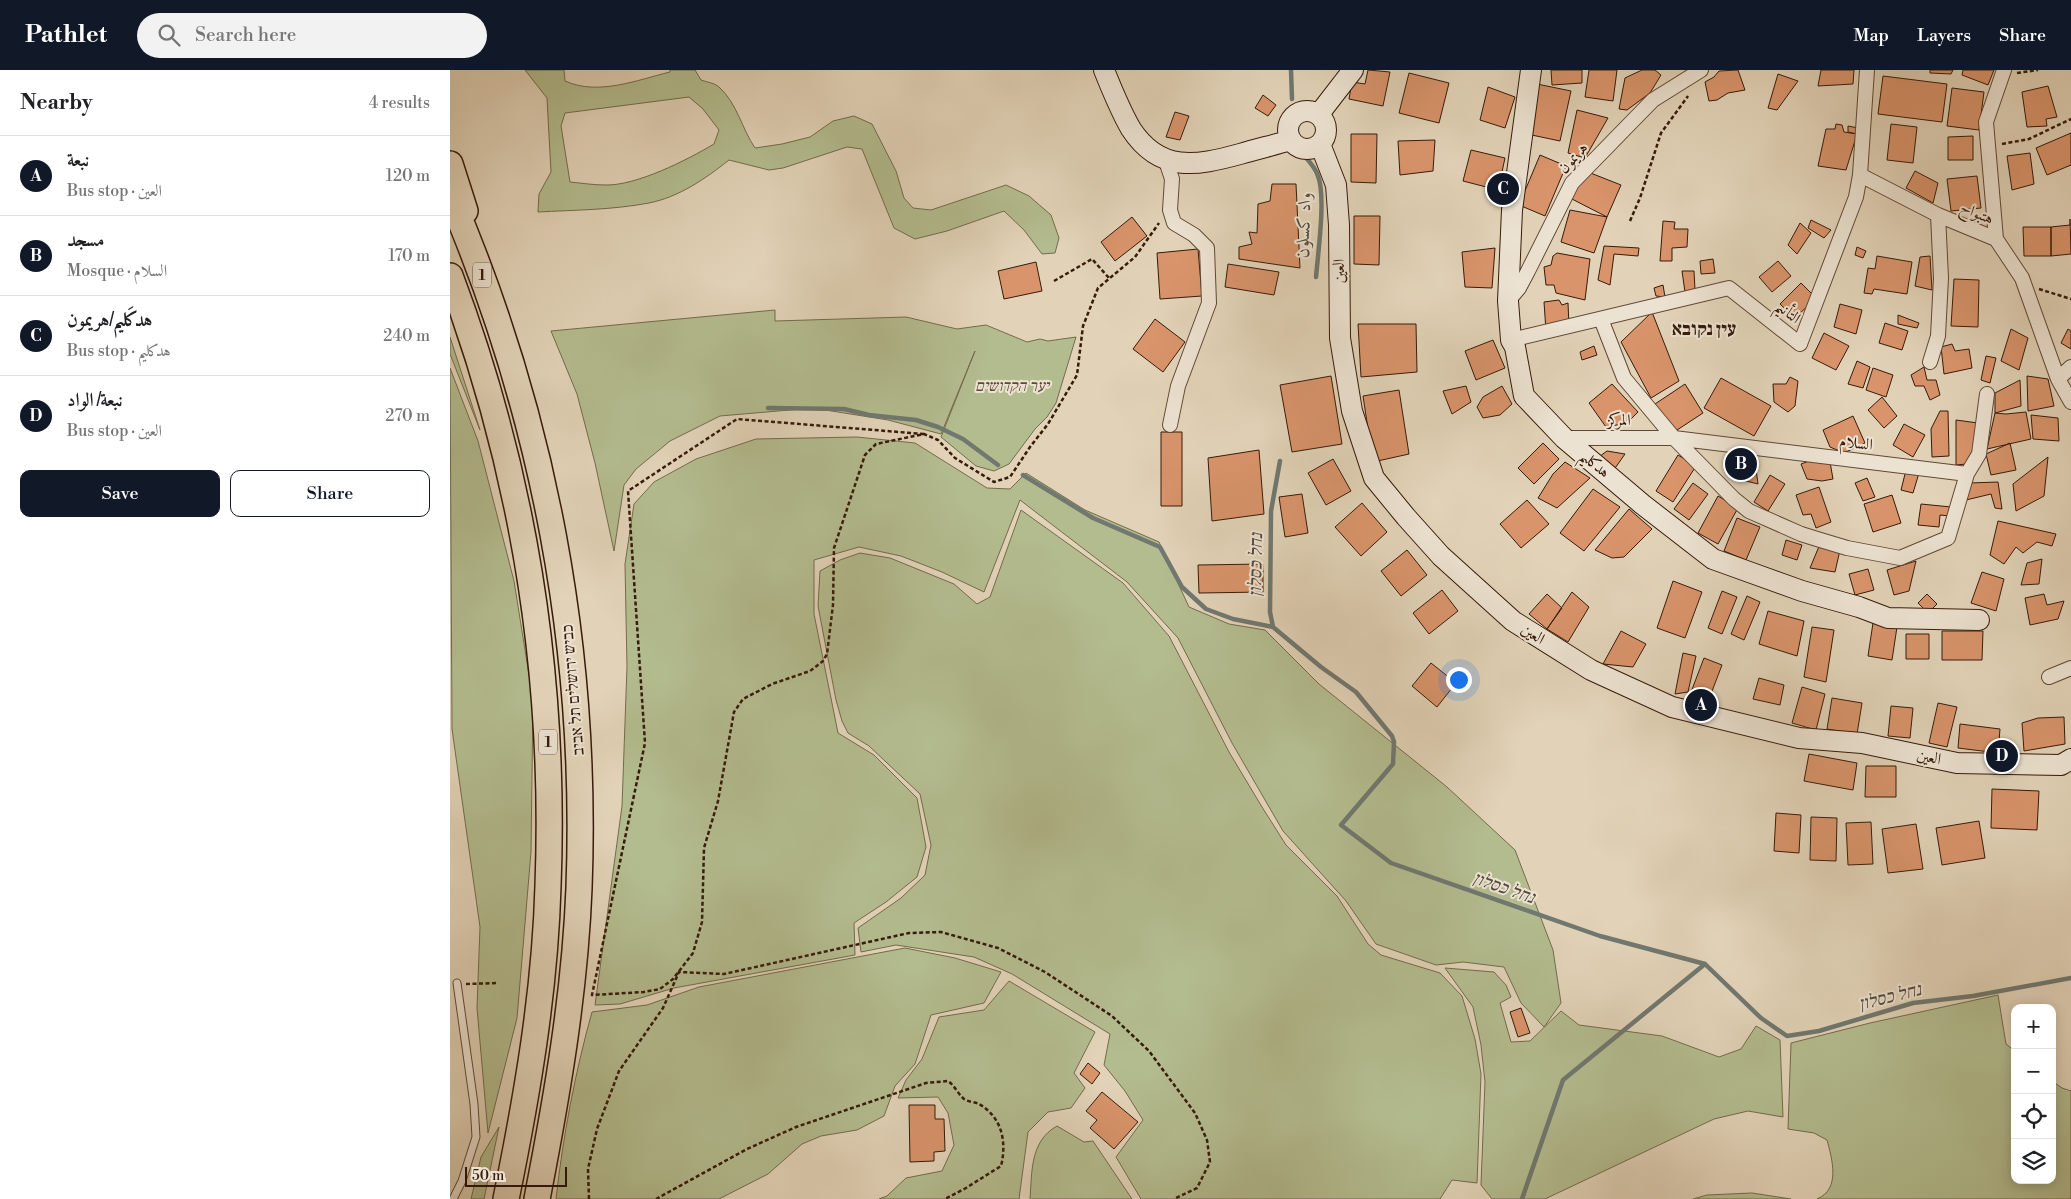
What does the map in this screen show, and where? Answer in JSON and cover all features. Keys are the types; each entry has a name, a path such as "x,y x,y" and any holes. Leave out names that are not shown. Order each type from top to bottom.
{"highway":[{"path":"450,164 510,356"},
{"name":"כביש ירושלים תל אביב","path":"450,196 490,296 510,356 542,479 556,548 573,660 579,754 579,890 570,991 556,1099 537,1199"},
{"name":"כביש ירושלים תל אביב","path":"452,283 481,366 513,486 535,605 547,713 550,839 543,962 530,1070 506,1199"}],"street":[{"path":"1104,70 1121,112 1132,131 1145,144 1165,158 1178,163 1208,163 1291,140"},
{"path":"1319,114 1353,70"},
{"name":"هدكليم","path":"1531,70 1512,210 1508,301 1511,340 1515,348 1524,396 1564,438 1642,504 1713,559 1802,591 1859,607 1888,618 1979,620"},
{"name":"هريمون","path":"1508,301 1519,288 1544,235 1572,183 1653,100 1701,70"},
{"name":"التأنيم","path":"1511,340 1729,288 1800,344 1856,197 1860,176 1867,70"},
{"path":"1996,239 1986,122 2004,72"},
{"path":"1307,110 1319,114 1326,126 1324,139 1315,148 1304,149 1298,147 1291,140 1288,127 1294,115 1307,110"},
{"name":"العين","path":"1320,144 1336,185 1339,224 1340,338 1352,411 1374,478 1441,556 1513,621 1591,670 1672,708 1799,738 1862,742 1957,763 2061,765 2071,759"},
{"path":"1165,158 1172,179 1170,210 1174,223 1194,234 1207,248 1209,303 1178,386 1170,425"},
{"name":"هتبواح","path":"1860,176 1938,215 1996,239 2022,278 2047,353 2058,379 2071,402"},
{"path":"1930,362 1938,336 1941,278 1938,215"},
{"path":"1601,319 1624,378 1674,438 1734,499 1749,511 1801,534 1848,548 1900,558 1948,538 1967,474 1979,454 1987,394"},
{"path":"2058,379 2071,367"},
{"name":"المركز","path":"1564,438 1674,438"},
{"name":"السلام","path":"1674,438 1967,474"},
{"path":"2049,677 2071,668"}],"lane":[{"path":"453,1199 462,1182 476,1137 474,1104 457,983"}],"path":[{"path":"2004,72 2038,70"},
{"path":"1630,221 1640,198 1661,133 1689,94"},
{"path":"1988,146 2029,139 2071,119"},
{"path":"924,434 876,444 864,455 834,548 832,605 827,654 823,661 810,671 772,684 743,699 734,712 718,801 704,848 702,922 693,953 673,979 660,989 644,992 592,994 645,744 628,491 737,419 924,434 938,440 955,458 994,482 1010,477 1048,424 1077,375 1083,326 1098,288 1135,257 1170,210"},
{"path":"1054,281 1092,259 1109,278"},
{"path":"2022,278 2036,288 2062,298 2071,299"},
{"path":"679,972 724,974 909,933 941,932 998,948 1045,972 1112,1016 1149,1052 1195,1113 1207,1140 1210,1162 1197,1188 1174,1199"},
{"path":"589,1199 588,1169 597,1129 619,1071 663,1008 679,972"},
{"path":"457,983 498,983"},
{"path":"656,1199 747,1149 796,1127 926,1082 948,1081 964,1098 988,1110 1000,1124 1004,1155 1001,1166 945,1199"}],"green space":[{"path":"525,70 564,70 565,81 591,87 604,87 670,72 670,70 695,70 701,80 717,86 725,93 735,108 755,148 810,137 833,121 854,116 872,124 896,171 904,198 913,208 931,210 1006,185 1029,196 1051,215 1059,238 1055,253 1042,254 1024,230 1004,211 947,231 915,239 894,228 862,149 847,147 783,168 769,170 729,160 711,174 681,192 649,203 607,208 538,212 539,194 551,172 547,98","holes":["689,97 703,109 719,130 714,144 661,171 631,181 605,185 570,182 561,126 565,113"]},
{"name":"יער הקדושים","path":"775,310 775,321 906,317 957,329 986,325 1027,342 1040,339 1048,341 1076,337 1056,403 1009,464 994,471 976,466 941,437 975,351 941,434 888,420 813,408 720,416 670,441 636,469 624,485 614,551 595,463 577,394 551,331"},
{"path":"450,337 480,430 450,354"},
{"path":"450,368 478,441 514,581 533,700 531,852 517,1018 488,1133 477,1008 480,927 452,729"},
{"path":"857,437 915,443 987,488 1010,489 1026,473 1085,510 1159,542 1189,607 1229,624 1265,630 1319,684 1447,787 1515,850 1553,950 1561,1003 1544,1027 1521,1003 1504,967 1463,962 1436,965 1376,944 1346,901 1283,831 1232,743 1178,638 1127,582 1020,500 984,592 942,572 901,556 859,547 814,560 814,614 838,733 874,755 917,798 926,847 917,877 886,902 854,923 855,955 674,988 620,1004 595,1005 622,806 627,667 625,564 634,504 654,482 696,459 756,439"},
{"path":"1021,510 1123,583 1169,636 1229,752 1286,845 1337,896 1368,944 1381,955 1440,973 1462,996 1475,1039 1481,1074 1477,1183 1452,1180 1440,1199 1141,1199 1116,1157 1143,1120 1125,1091 1104,1065 1110,1034 1012,974 974,957 896,945 861,952 858,928 901,898 925,875 931,845 920,794 869,746 848,733 842,721 836,700 818,606 820,571 840,560 860,553 890,558 954,584 977,604 990,597"},
{"path":"905,948 955,958 1001,972 984,1003 931,1015 915,1064 895,1086 884,1116 857,1130 821,1136 802,1144 768,1174 719,1199 556,1199 570,1105 592,1012 647,1005 699,987"},
{"path":"1445,968 1494,972 1506,985 1511,997 1500,1003 1511,1042 1530,1041 1561,1011 1579,1025 1662,1036 1719,1057 1741,1049 1756,1026 1780,1040 1783,1117 1748,1111 1714,1119 1545,1199 1492,1199 1481,1185 1485,1082 1481,1045 1473,1007"},
{"path":"1009,981 1095,1032 1074,1073 1085,1088 1071,1108 1048,1112 1028,1132 1019,1199 879,1199 887,1196 906,1178 942,1171 954,1145 948,1113 938,1097 898,1098 906,1080 922,1059 939,1017 984,1010"},
{"path":"1998,995 2006,1044 2011,1048 2011,1184 2056,1184 2056,1084 2071,1091 2071,1199 1817,1199 1825,1194 1832,1181 1831,1156 1827,1140 1814,1133 1788,1129 1791,1043 1870,1023"},
{"path":"1057,1126 1084,1142 1093,1141 1132,1199 1030,1199 1032,1168 1037,1149 1048,1132"},
{"path":"499,1127 484,1199 471,1199 481,1157"},
{"path":"1752,1193 1791,1199 1693,1199 1707,1195"}],"building":[{"path":"1368,70 1390,72 1383,106 1349,99 1352,82 1365,84"},
{"path":"1551,70 1582,70 1582,83 1552,85"},
{"path":"1589,70 1617,70 1613,101 1585,97"},
{"path":"1642,70 1655,70 1661,75 1650,93 1627,110 1619,109 1625,78"},
{"path":"1738,70 1745,90 1728,93 1717,100 1709,101 1705,82 1714,77 1719,71"},
{"path":"1821,70 1854,70 1853,84 1818,86"},
{"path":"1930,70 1953,70 1951,74 1930,73"},
{"path":"1963,70 1994,70 1988,85 1962,75"},
{"path":"1409,73 1449,83 1439,123 1399,113"},
{"path":"1778,74 1798,81 1777,110 1768,108"},
{"path":"1883,76 1947,84 1942,122 1878,114"},
{"path":"1537,84 1571,91 1560,141 1527,134"},
{"path":"2048,86 2057,117 2046,119 2047,126 2027,127 2022,92"},
{"path":"1488,87 1515,97 1505,128 1480,120"},
{"path":"1952,88 1984,92 1979,130 1947,126"},
{"path":"1263,95 1276,105 1268,116 1255,108"},
{"path":"1577,110 1608,118 1585,158 1568,153"},
{"path":"1175,112 1189,116 1180,140 1166,137"},
{"path":"1836,124 1842,125 1844,132 1857,134 1846,170 1818,166 1826,129 1835,129"},
{"path":"1891,124 1917,127 1913,163 1887,160"},
{"path":"1848,126 1863,129 1857,134 1848,132"},
{"path":"2071,133 2071,165 2047,175 2036,148"},
{"path":"1351,134 1377,134 1376,183 1351,182"},
{"path":"1973,136 1973,160 1948,160 1948,137"},
{"path":"1435,140 1433,171 1400,175 1398,141"},
{"path":"1471,150 1505,158 1498,190 1463,181"},
{"path":"2030,153 2034,184 2012,190 2007,156"},
{"path":"1540,155 1566,166 1545,216 1519,205"},
{"path":"1915,171 1938,183 1933,203 1906,188"},
{"path":"1588,172 1621,185 1607,217 1570,198"},
{"path":"1977,176 1981,208 1951,211 1947,179"},
{"path":"1272,184 1296,184 1300,268 1239,259 1239,247 1252,244 1249,232 1257,233 1258,204 1270,201"},
{"path":"1570,210 1607,217 1594,253 1561,242"},
{"path":"1354,216 1380,216 1379,265 1354,264"},
{"path":"1132,217 1147,236 1115,261 1101,242"},
{"path":"2070,219 2071,254 2051,256 2051,227 2070,225"},
{"path":"1811,220 1831,230 1824,238 1808,228"},
{"path":"1663,221 1675,222 1674,229 1688,229 1687,247 1672,248 1672,261 1660,261"},
{"path":"1800,223 1811,233 1797,254 1788,245"},
{"path":"2023,227 2051,227 2051,256 2024,256"},
{"path":"1604,246 1639,248 1638,256 1614,254 1610,285 1598,280"},
{"path":"1857,247 1866,251 1863,258 1855,255"},
{"path":"1495,248 1492,288 1465,287 1462,252"},
{"path":"1198,249 1202,296 1160,299 1157,253"},
{"path":"1557,253 1590,259 1585,300 1556,293 1554,285 1546,285 1544,267 1551,265 1553,256"},
{"path":"1877,256 1912,262 1907,294 1874,289 1872,294 1864,293 1868,268 1875,269"},
{"path":"1930,256 1932,290 1915,286 1920,257"},
{"path":"1713,259 1715,273 1701,274 1700,261"},
{"path":"1778,261 1791,276 1772,292 1759,277"},
{"path":"1036,262 1042,291 1004,299 998,271"},
{"path":"1228,264 1279,272 1274,295 1225,287"},
{"path":"1682,271 1694,271 1695,290 1685,292"},
{"path":"1954,279 1979,280 1978,327 1951,326"},
{"path":"1801,283 1816,298 1795,318 1780,304"},
{"path":"1663,285 1665,297 1656,296 1654,288"},
{"path":"1559,300 1562,305 1568,303 1569,326 1546,331 1544,302"},
{"path":"1840,304 1862,310 1856,334 1834,327"},
{"path":"1652,312 1679,381 1651,398 1621,342"},
{"path":"1898,315 1919,323 1917,328 1898,324"},
{"path":"1155,319 1185,342 1163,372 1133,349"},
{"path":"1885,323 1908,331 1902,350 1879,343"},
{"path":"1358,324 1416,324 1417,372 1361,377"},
{"path":"2011,329 2028,338 2019,370 2001,361"},
{"path":"2068,329 2071,331 2071,349 2061,343"},
{"path":"1824,333 1849,346 1836,370 1812,358"},
{"path":"1493,340 1505,368 1476,380 1465,351"},
{"path":"1952,344 1955,351 1969,349 1972,368 1944,374 1941,347"},
{"path":"1594,346 1597,355 1582,360 1580,352"},
{"path":"1986,356 1996,358 1990,383 1981,380"},
{"path":"1857,361 1870,367 1863,388 1848,384"},
{"path":"1924,367 1927,380 1936,380 1940,395 1930,400 1924,386 1915,386 1911,375"},
{"path":"1873,368 1893,375 1886,397 1866,390"},
{"path":"1331,376 1342,444 1292,452 1280,385"},
{"path":"2027,376 2048,379 2054,406 2028,411"},
{"path":"1790,377 1798,381 1795,406 1788,412 1774,402 1773,384 1786,384"},
{"path":"1721,378 1771,406 1754,436 1704,408"},
{"path":"2020,380 2021,406 1995,413 1995,393"},
{"path":"1612,384 1638,412 1627,423 1606,427 1589,403"},
{"path":"1685,384 1703,413 1674,432 1655,404"},
{"path":"1466,386 1471,402 1452,414 1443,391"},
{"path":"1502,386 1512,404 1500,415 1483,418 1477,407 1483,397"},
{"path":"1399,390 1409,454 1373,462 1363,396"},
{"path":"1882,397 1897,416 1884,428 1868,410"},
{"path":"1940,411 1948,411 1949,456 1932,457 1931,429"},
{"path":"2026,412 2031,439 1987,449 1995,413"},
{"path":"2031,415 2058,418 2059,441 2033,439"},
{"path":"1853,416 1865,443 1844,453 1830,447 1823,430"},
{"path":"1956,420 1978,423 1978,443 1967,464 1956,465"},
{"path":"1904,424 1925,435 1913,457 1893,445"},
{"path":"1161,432 1182,432 1182,506 1161,506"},
{"path":"1543,443 1559,459 1534,484 1518,468"},
{"path":"2010,443 2016,470 1991,475 1986,454"},
{"path":"1259,450 1264,514 1212,521 1208,458"},
{"path":"1607,451 1625,454 1613,471 1596,459"},
{"path":"1754,454 1758,484 1730,477 1726,459"},
{"path":"1678,455 1696,466 1673,502 1656,491"},
{"path":"2048,457 2044,496 2016,511 2013,484"},
{"path":"1333,459 1351,491 1326,505 1308,473"},
{"path":"1812,460 1830,462 1833,479 1822,481 1807,479 1801,464"},
{"path":"1565,462 1590,478 1557,508 1538,498 1553,474"},
{"path":"1906,470 1919,473 1913,493 1901,490"},
{"path":"1770,475 1785,484 1768,511 1754,502"},
{"path":"1867,478 1875,497 1863,501 1855,483"},
{"path":"1998,482 2002,509 1995,508 1991,494 1966,500 1969,483"},
{"path":"1693,483 1708,494 1689,520 1674,509"},
{"path":"1819,487 1831,522 1816,528 1811,514 1803,515 1796,495"},
{"path":"1593,489 1620,507 1584,551 1560,533"},
{"path":"1302,494 1308,533 1285,537 1279,497"},
{"path":"1892,495 1901,523 1873,532 1864,504"},
{"path":"1718,496 1738,508 1718,544 1698,533"},
{"path":"1527,500 1549,524 1521,548 1500,524"},
{"path":"1362,503 1387,532 1361,556 1335,527"},
{"path":"1921,504 1951,507 1950,516 1940,515 1939,527 1918,525"},
{"path":"1629,509 1652,529 1624,557 1612,558 1595,550"},
{"path":"1737,518 1760,527 1746,560 1724,551"},
{"path":"1998,521 2056,534 2052,546 2037,542 2023,553 2016,547 2004,564 1990,555"},
{"path":"1786,540 1802,545 1797,560 1782,555"},
{"path":"1820,544 1840,550 1835,572 1810,568"},
{"path":"1407,550 1427,575 1401,596 1381,571"},
{"path":"2042,559 2039,584 2021,585 2027,563"},
{"path":"1916,561 1909,591 1894,595 1887,570"},
{"path":"1263,564 1263,592 1199,593 1198,565"},
{"path":"1868,569 1874,590 1855,595 1849,574"},
{"path":"1982,572 2004,579 1996,611 1971,603"},
{"path":"1673,581 1702,592 1685,638 1657,628"},
{"path":"1442,590 1458,611 1429,634 1413,613"},
{"path":"1722,591 1737,597 1722,634 1708,628"},
{"path":"1572,592 1589,607 1568,642 1547,629"},
{"path":"1547,594 1562,608 1547,629 1529,614"},
{"path":"1927,594 1937,604 1928,613 1918,603"},
{"path":"2044,594 2047,605 2064,601 2058,619 2030,625 2025,598"},
{"path":"1747,596 1760,602 1744,640 1731,634"},
{"path":"1768,611 1804,621 1797,656 1759,644"},
{"path":"1873,623 1897,627 1892,660 1868,656"},
{"path":"1812,627 1834,630 1826,682 1804,677"},
{"path":"1621,631 1646,644 1633,667 1603,664"},
{"path":"1942,631 1983,631 1982,660 1942,660"},
{"path":"1906,634 1929,634 1929,659 1906,659"},
{"path":"1683,653 1696,656 1688,692 1675,694"},
{"path":"1704,658 1722,665 1709,699 1691,692"},
{"path":"1431,663 1456,683 1437,707 1412,686"},
{"path":"1759,678 1784,685 1780,705 1753,699"},
{"path":"1802,687 1825,694 1816,730 1792,723"},
{"path":"1832,698 1862,703 1857,734 1827,729"},
{"path":"1938,703 1957,707 1947,747 1929,743"},
{"path":"1891,706 1913,708 1910,738 1888,736"},
{"path":"2064,717 2065,744 2024,751 2022,723 2038,718"},
{"path":"1960,724 2000,729 1998,753 1958,748"},
{"path":"1809,754 1857,763 1853,790 1804,781"},
{"path":"1866,766 1896,766 1896,797 1865,797"},
{"path":"1992,789 2039,791 2037,830 1991,828"},
{"path":"1776,813 1801,815 1799,853 1774,851"},
{"path":"1811,817 1837,818 1836,861 1810,860"},
{"path":"1979,821 1985,858 1942,865 1936,828"},
{"path":"1871,822 1873,864 1848,865 1846,823"},
{"path":"1916,824 1923,869 1888,873 1882,829"},
{"path":"1521,1008 1530,1033 1518,1037 1510,1012"},
{"path":"1088,1063 1100,1073 1092,1084 1080,1074"},
{"path":"1102,1092 1138,1122 1114,1149 1090,1128 1097,1120 1086,1111"},
{"path":"909,1105 935,1105 935,1119 944,1119 945,1151 934,1152 934,1161 910,1162"}],"waterway":[{"name":"נחל כסלון","path":"1291,70 1292,99"},
{"name":"واد كسلون","path":"1300,151 1315,169 1320,185 1321,225 1316,277"},
{"path":"768,408 844,409 869,415 916,420 938,427 963,439 998,465"},
{"name":"נחל כסלון","path":"1280,461 1271,511 1270,612 1273,627 1321,667 1356,692 1392,736 1394,742 1393,764 1341,825 1391,863 1600,936 1705,964 1761,1018 1787,1036 1819,1031 1913,1003 1973,996 2071,978"},
{"path":"1023,475 1093,518 1160,547 1182,587 1206,609 1233,619 1273,627"},
{"path":"1522,1199 1563,1080 1705,964"}],"place":[{"name":"هدكَليم/هريمون","path":"1503,189"},
{"name":"مسجد","path":"1741,464"},
{"name":"نبعة","path":"1701,705"},
{"name":"نبعة/ الواد","path":"2002,756"}],"district":[{"name":"עין נקובא","path":"1704,329"}]}
